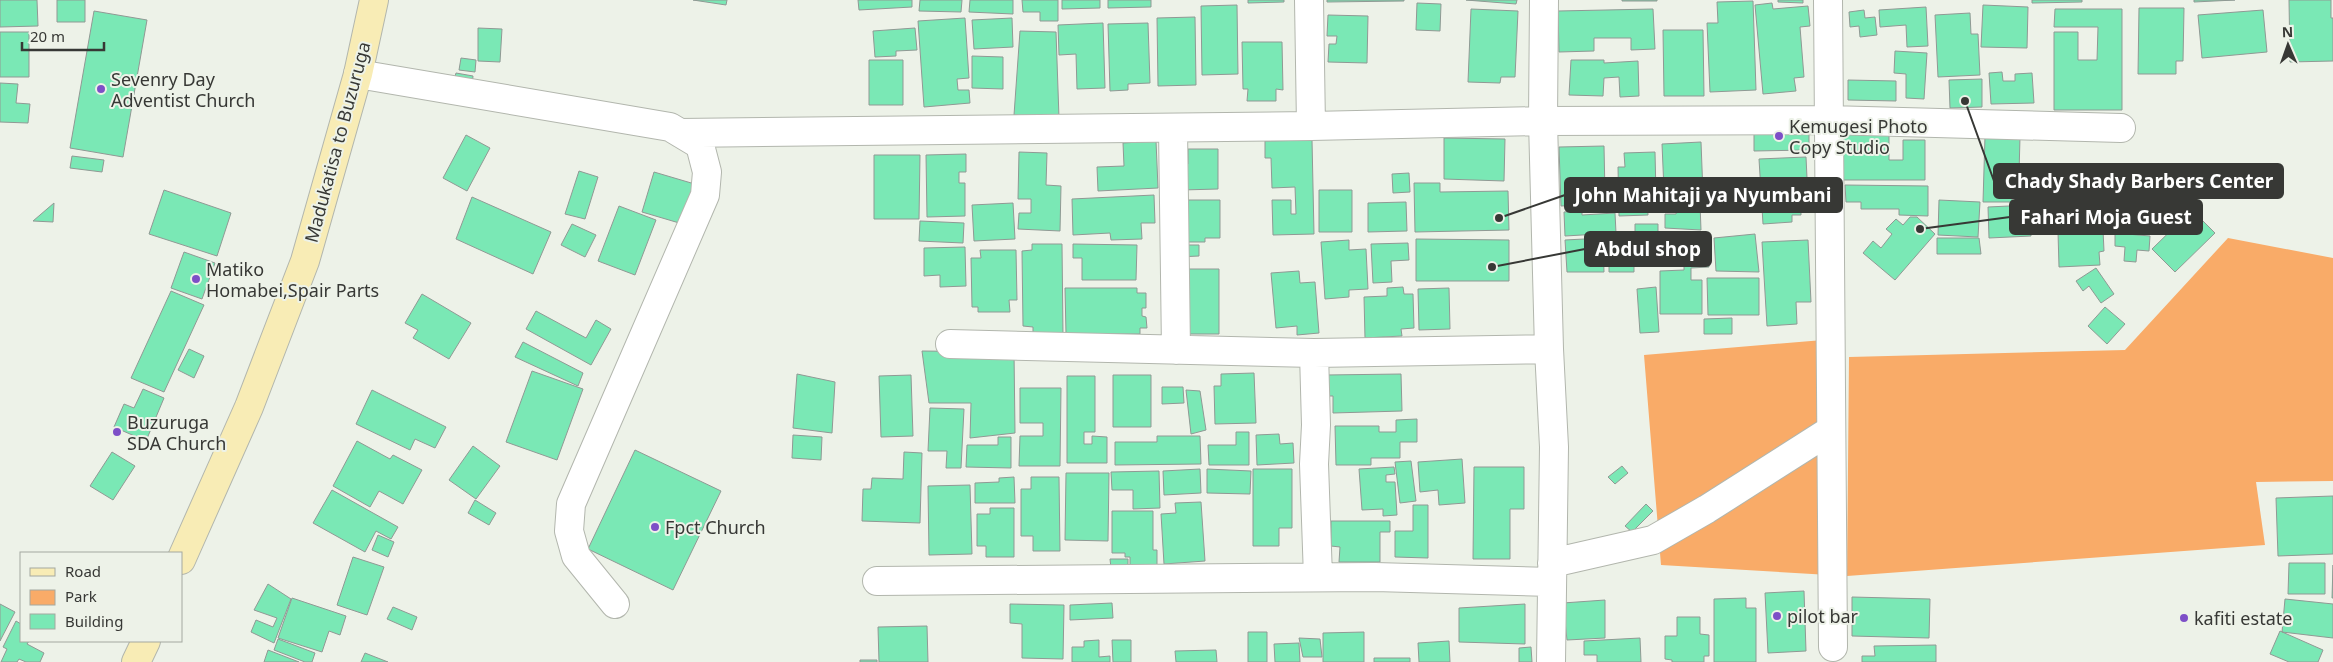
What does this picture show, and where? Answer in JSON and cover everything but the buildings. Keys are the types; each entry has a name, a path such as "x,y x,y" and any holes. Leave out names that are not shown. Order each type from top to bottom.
{"main road":[{"name":"Madukatisa to Buzuruga","path":"182,558 249,407 305,261 358,74 374,0"},
{"path":"136,662 146,642"}],"street":[{"path":"1309,0 1311,126"},
{"path":"1544,0 1543,120 1549,349 1554,447 1551,662"},
{"path":"1828,0 1833,647"},
{"path":"358,74 670,127 700,144 706,172 705,195 571,504 569,531 576,556 615,604"},
{"path":"680,133 1311,126 1543,120 1828,120 2121,128"},
{"path":"1174,128 1176,350"},
{"path":"950,344 1314,353 1549,349"},
{"path":"1314,353 1316,425 1314,464 1318,577"},
{"path":"877,581 1318,577 1551,572 1653,540 1707,509 1831,430"}],"green space":[{"path":"2228,238 2333,258 2333,481 2256,482 2265,545 1847,576 1849,357 2125,350"},
{"path":"1835,339 1829,575 1661,565 1644,355"}],"place":[{"name":"Sevenry Day Adventist Church","path":"101,89"},
{"name":"Chady Shady Barbers Center","path":"1965,101"},
{"name":"Kemugesi Photo Copy Studio","path":"1779,136"},
{"name":"John Mahitaji ya Nyumbani","path":"1499,218"},
{"name":"Fahari Moja Guest","path":"1920,229"},
{"name":"Abdul shop","path":"1492,267"},
{"name":"Matiko Homabei,Spair Parts","path":"196,279"},
{"name":"Buzuruga SDA Church","path":"117,432"},
{"name":"Fpct Church","path":"655,527"},
{"name":"pilot bar","path":"1777,616"},
{"name":"kafiti estate","path":"2184,618"}]}
